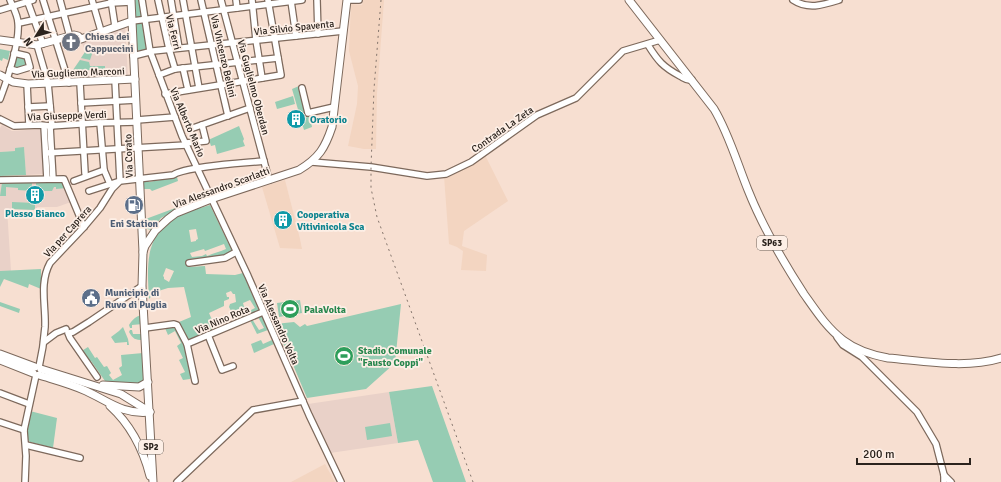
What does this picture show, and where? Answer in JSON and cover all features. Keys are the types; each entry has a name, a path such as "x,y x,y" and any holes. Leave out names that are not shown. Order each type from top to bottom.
{"main road":[{"name":"Via Alessandro Scarlatti","path":"150,412 142,286 143,252 155,231 176,213 211,199 299,170 312,162 321,152 328,141 332,126 348,0"},
{"name":"SP63","path":"629,0 714,108 721,120 748,192 774,248 819,315 835,334 864,355 964,363 985,362 1001,358"},
{"name":"Via Corato","path":"131,1 143,252"},
{"path":"0,40 17,43 40,44 74,35 81,39 132,21"},
{"name":"Via Gugliemo Marconi","path":"0,75 13,82 27,84 80,83 135,79"},
{"path":"141,228 146,232 155,231"},
{"path":"0,354 37,371 85,390 107,403 130,411 150,412"},
{"path":"0,360 121,394 150,412"},
{"path":"89,384 139,387 148,382"},
{"path":"107,403 125,422 139,444 152,482"},
{"name":"SP2","path":"150,412 152,482"}],"street":[{"path":"0,99 17,43 18,23 10,0"},
{"path":"0,10 29,0 48,83 50,106 50,179"},
{"path":"43,0 70,83"},
{"path":"60,0 70,37"},
{"path":"92,0 101,31"},
{"name":"Via Alberto Mario","path":"142,0 150,51 165,94 211,199"},
{"name":"Via Ferri","path":"158,0 175,69"},
{"path":"171,0 180,48"},
{"path":"183,0 199,88"},
{"name":"Via Vincenzo Bellini","path":"201,0 228,116"},
{"name":"Via Guglielmo Oberdan","path":"221,0 269,180"},
{"path":"236,0 237,8"},
{"path":"132,21 237,8 252,3 302,0"},
{"path":"317,0 318,34"},
{"path":"348,0 359,0"},
{"path":"792,0 805,6 812,6 839,0"},
{"path":"18,23 111,1 131,1"},
{"path":"111,1 115,26"},
{"path":"291,1 296,36"},
{"path":"165,94 281,75 269,2"},
{"path":"252,3 262,78"},
{"name":"Via Silvio Spaventa","path":"134,58 150,51 344,31"},
{"name":"Contrada La Zeta","path":"312,162 371,167 427,176 446,174 471,162 537,115 576,98 623,51 648,45 660,40"},
{"path":"648,45 657,60 666,69 686,80 692,80"},
{"path":"10,69 17,70 30,67 27,56 14,53"},
{"path":"159,74 175,69 278,58"},
{"path":"183,68 188,90"},
{"path":"115,80 120,180"},
{"path":"80,83 85,173"},
{"path":"27,84 29,125"},
{"path":"302,88 308,113 334,107"},
{"path":"81,103 136,100"},
{"path":"28,107 50,106"},
{"path":"193,128 250,108"},
{"name":"Via Giuseppe Verdi","path":"0,119 14,126 41,124 49,126 137,121 175,117"},
{"path":"100,123 101,149 104,170 110,184"},
{"path":"49,153 138,148 206,141 202,125"},
{"path":"89,191 120,180 139,180 173,175 178,172 197,168 264,160"},
{"path":"74,181 104,170"},
{"path":"0,180 64,179 84,227"},
{"name":"Via per Caprera","path":"25,482 26,444 24,430 44,342 45,272 54,259 100,208 120,180"},
{"name":"Via Alessandro Volta","path":"211,199 328,457 341,482"},
{"path":"189,263 225,258 236,252"},
{"path":"45,326 49,330 56,333 73,332 142,286"},
{"name":"Via Nino Rota","path":"187,344 263,312"},
{"path":"145,328 174,324 177,325 187,344 195,381"},
{"path":"68,332 74,344 97,377"},
{"path":"44,342 56,333"},
{"path":"208,335 222,370 233,366"},
{"path":"864,355 917,412 936,444 944,475 944,482"},
{"path":"0,393 29,404"},
{"path":"177,482 253,410 303,401"},
{"path":"0,422 24,430"},
{"path":"26,444 80,458"},
{"path":"944,475 951,482"}],"shaded area":[{"path":"363,0 384,0 377,94 376,149 364,149 348,146 357,104 358,86 349,51 351,4 362,5"},
{"path":"125,26 128,77 73,79 73,70 85,52 82,43"},
{"path":"2,125 12,131 41,129 43,174 26,175 24,147 15,151 0,152 0,128"},
{"path":"485,155 508,201 464,231 462,246 487,255 486,271 461,270 463,251 449,244 444,176"},
{"name":"Cooperativa Vitivinicola Sca","path":"285,180 302,249 280,248 262,187"},
{"path":"64,182 71,202 57,207 37,207 37,210 7,209 11,271 0,271 0,184"},
{"path":"389,392 398,443 330,453 308,404"},
{"path":"325,464 335,482 291,482"}],"green space":[{"path":"133,0 140,0 142,17 134,17"},
{"path":"138,23 142,24 147,50 137,51 135,25"},
{"path":"90,47 92,54 90,60 81,58 85,52 89,50"},
{"path":"0,49 10,51 8,60 3,58 2,61 0,60"},
{"path":"14,55 25,58 28,65 16,69 12,67"},
{"path":"80,60 89,62 90,66 105,66 105,69 73,70"},
{"path":"299,86 306,112 304,113 305,118 310,116 312,127 304,130 292,89"},
{"path":"293,96 295,104 277,109 275,102"},
{"path":"239,126 245,146 217,154 215,145 211,146 210,143 206,144 206,141"},
{"path":"24,147 26,175 0,176 0,152 15,151 15,148"},
{"path":"177,177 178,181 152,191 150,189 143,189 142,182"},
{"path":"32,182 32,191 6,187 6,196 0,196 2,183"},
{"path":"36,182 64,182 66,188 56,189 56,187 54,187 52,191 36,191"},
{"path":"12,202 35,203 35,210 12,209"},
{"path":"210,205 232,251 224,255 187,261 189,267 205,266 206,274 235,275 243,273 259,311 236,320 229,307 230,304 236,302 235,294 231,291 226,293 229,299 224,301 224,306 209,313 216,329 189,340 179,322 191,317 184,287 168,288 155,292 149,299 148,262 154,240 169,222 184,213","holes":["196,229 198,239 196,241 191,242 189,230","224,244 226,249 207,256 206,254 192,257 190,253 204,249 205,251","166,268 174,271 169,282 164,279 163,276","250,300 255,308 249,311 247,306 244,307 243,303"]},
{"path":"178,207 179,209 161,218 151,230 144,228 143,220"},
{"path":"41,269 41,289 29,284 28,288 4,279 0,287 0,271"},
{"name":"PalaVolta","path":"300,300 302,313 279,317 277,303"},
{"path":"0,302 20,309 19,313 0,306"},
{"name":"Stadio Comunale \"Fausto Coppi\"","path":"401,304 395,363 366,389 307,398 288,353 287,354 282,340 281,341 276,330 275,324 294,322 300,327 305,324 307,326"},
{"path":"142,315 143,324 132,325 132,328 130,328 129,325 133,320"},
{"path":"262,315 268,330 257,334 250,320 252,319 259,330 264,328 258,317"},
{"path":"171,326 180,335 186,348 191,377 190,379 183,380 180,374 185,372 179,360 183,358 177,346 181,343 175,331 168,335 165,328"},
{"path":"123,327 129,345 127,345 127,342 115,343 111,337"},
{"path":"132,330 133,334 143,334 143,340 133,338 129,332"},
{"path":"261,340 263,344 272,340 274,344 254,353 251,344"},
{"path":"88,347 95,358 97,357 104,367 107,366 111,373 109,375 113,380 122,375 119,368 122,366 121,355 143,353 143,382 140,384 105,381 91,361 88,363 80,352"},
{"path":"432,386 466,482 433,482 418,440 398,443 389,392"},
{"path":"30,411 57,418 53,448 30,442 27,438"},
{"path":"390,423 392,436 367,440 365,427"}],"railway":[{"path":"381,0 374,89 371,188 377,217 473,482"}],"place":[{"name":"Chiesa dei Cappuccini","path":"71,42"},
{"name":"Oratorio","path":"296,119"},
{"name":"Plesso Bianco","path":"35,195"},
{"name":"Eni Station","path":"134,205"},
{"name":"Cooperativa Vitivinicola Sca","path":"283,220"},
{"name":"Municipio di Ruvo di Puglia","path":"91,298"},
{"name":"PalaVolta","path":"290,309"},
{"name":"Stadio Comunale \"Fausto Coppi\"","path":"344,356"}]}
